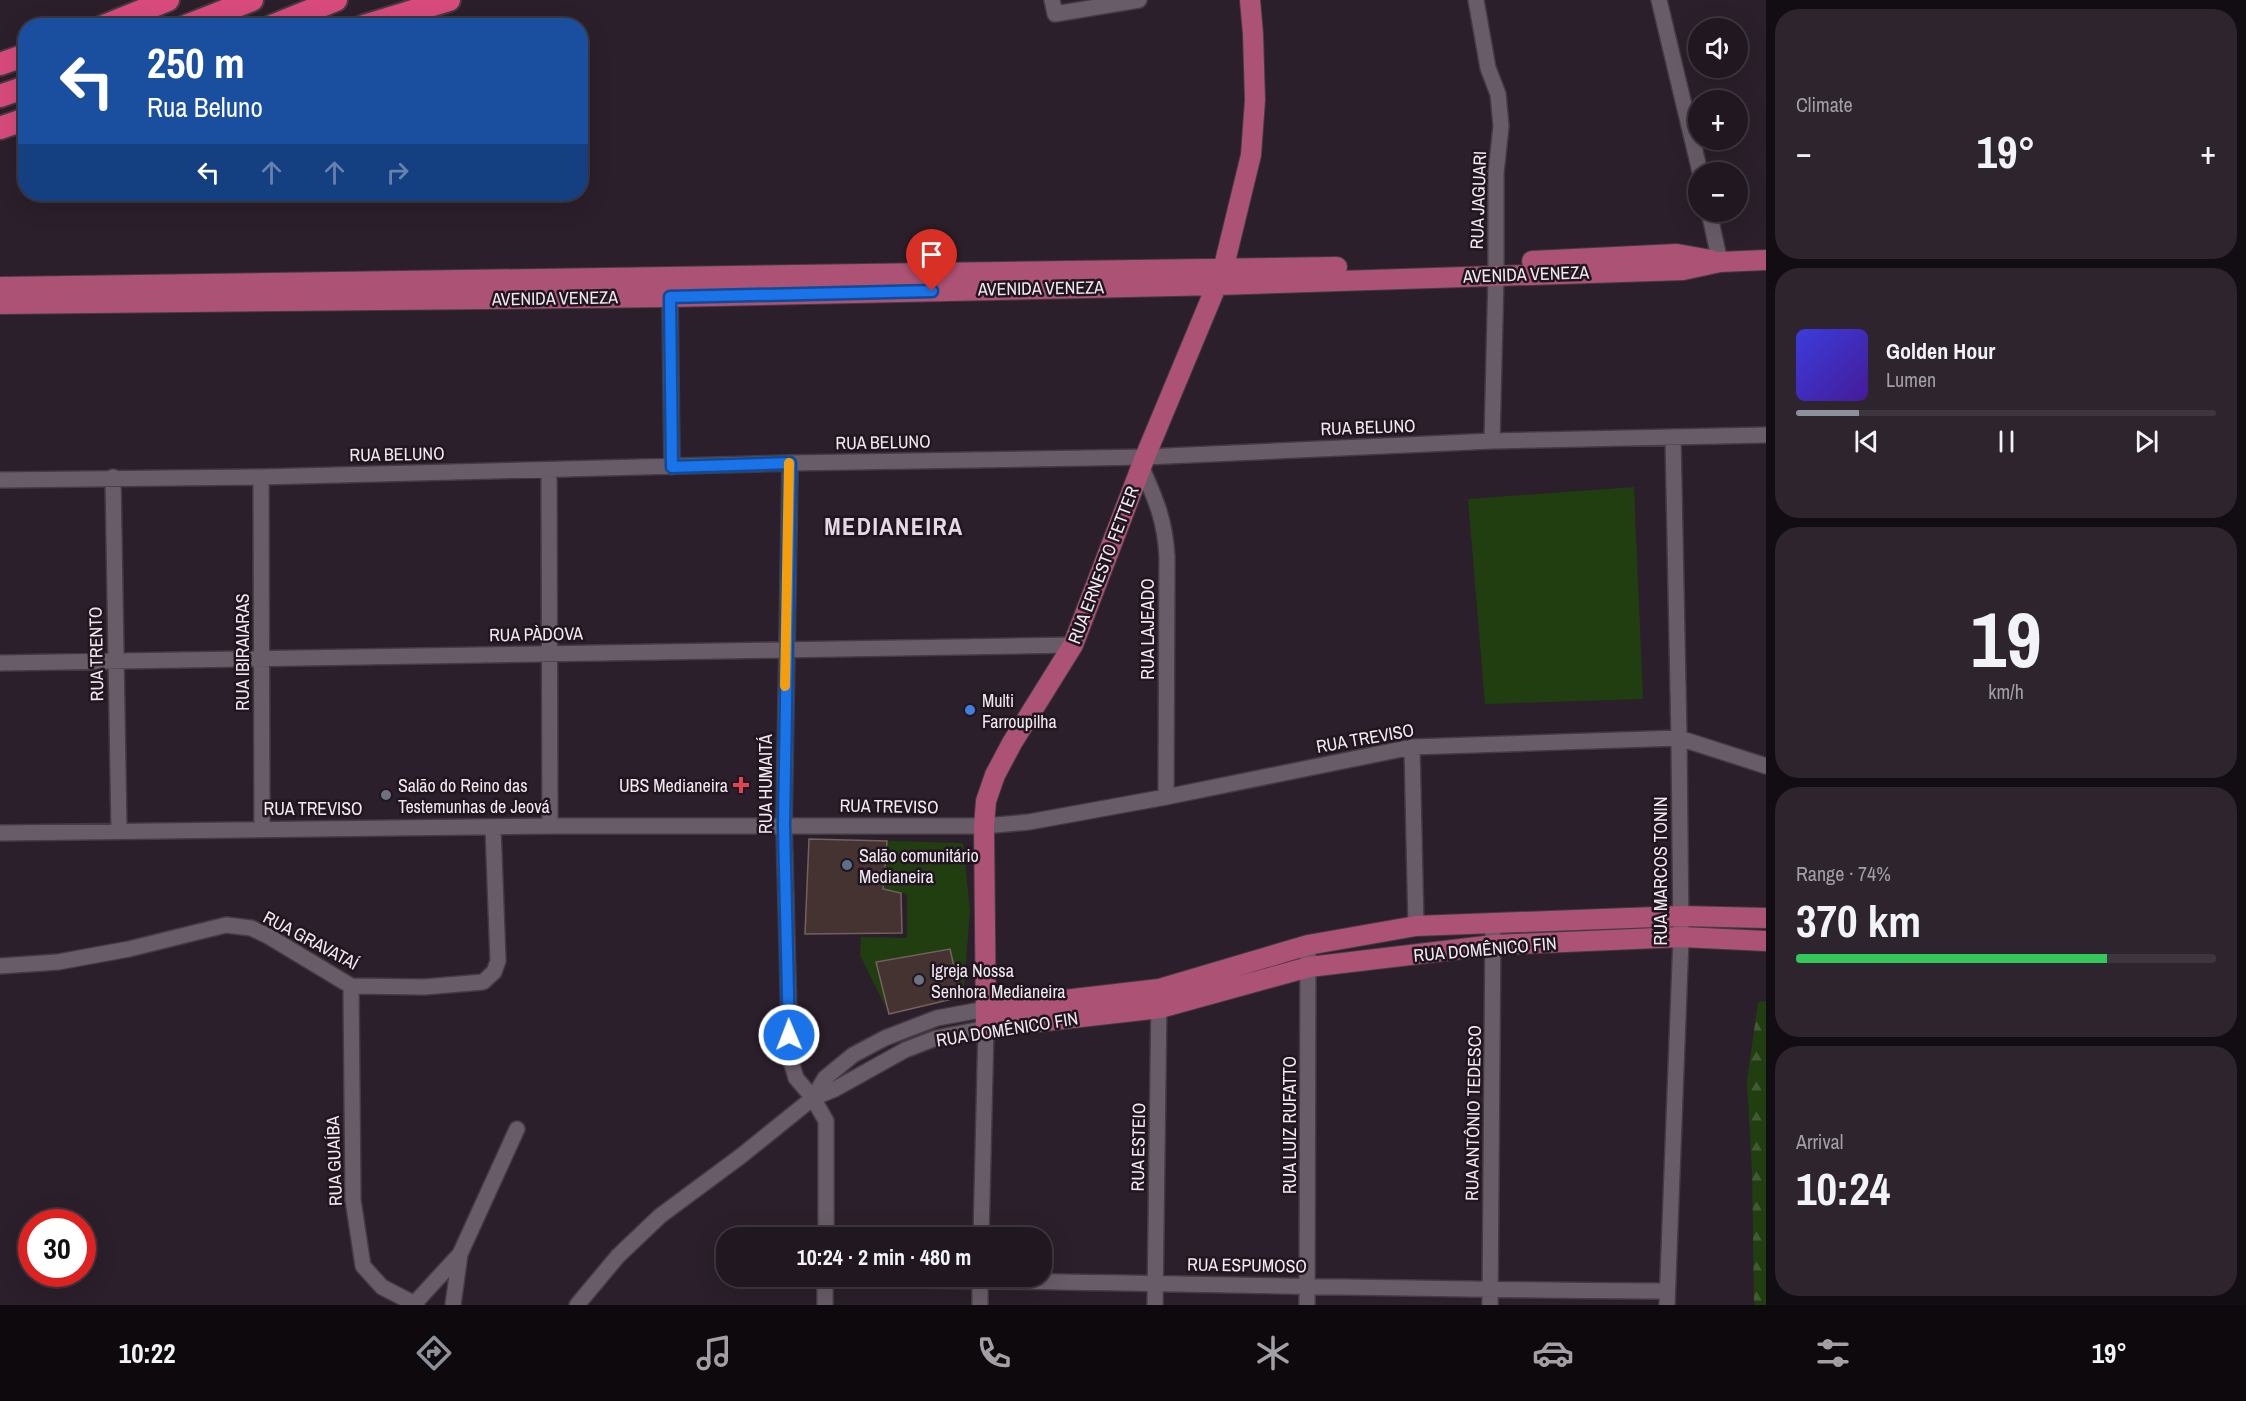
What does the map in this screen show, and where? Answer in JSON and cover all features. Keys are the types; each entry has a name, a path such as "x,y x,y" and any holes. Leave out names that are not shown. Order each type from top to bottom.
{"highway":[{"path":"124,18 168,0"},
{"path":"206,18 252,0"},
{"path":"292,18 336,0"},
{"path":"390,18 450,0"},
{"path":"0,64 18,58"},
{"path":"0,96 18,90"},
{"path":"0,128 18,121"}],"main road":[{"name":"RUA ERNESTO FETTER","path":"986,1019 984,826 986,801 995,775 1012,742 1073,645 1143,462 1220,277 1238,217 1251,155 1255,100 1250,0"},
{"name":"AVENIDA VENEZA","path":"579,288 670,297 1496,268 1677,254 1720,262 1766,260"},
{"name":"AVENIDA VENEZA","path":"0,303 34,295 1220,277"},
{"name":"AVENIDA VENEZA","path":"0,287 34,295"},
{"name":"RUA DOMÊNICO FIN","path":"1159,998 1308,945 1416,926 1493,921 1681,916 1766,918"},
{"name":"RUA DOMÊNICO FIN","path":"986,1019 1159,998 1309,967 1494,945 1681,938 1766,941"}],"street":[{"path":"1054,7 1139,0"},
{"name":"RUA JAGUARI","path":"1476,0 1488,68 1498,94 1501,126 1496,173 1492,441"},
{"path":"1659,0 1698,162"},
{"path":"1711,222 1720,262"},
{"path":"670,297 672,467"},
{"name":"RUA BELUNO","path":"0,480 261,477 790,463 1143,462 1492,441 1766,435"},
{"name":"RUA MARCOS TONIN","path":"1667,1298 1681,938 1673,437"},
{"name":"RUA LAJEADO","path":"1143,462 1165,530 1167,557 1166,797"},
{"name":"RUA HUMAITÁ","path":"790,463 784,825 790,1058 796,1078 813,1098 826,1121 826,1227"},
{"path":"549,470 550,826"},
{"name":"RUA TRENTO","path":"113,477 119,831"},
{"name":"RUA IBIRAIARAS","path":"261,477 262,828"},
{"name":"RUA PÀDOVA","path":"0,663 786,648 1073,645"},
{"name":"RUA TREVISO","path":"0,833 262,828 984,826 1029,822 1166,797 1412,747 1679,738 1766,766"},
{"path":"1412,747 1416,926"},
{"name":"RUA GRAVATAÍ","path":"0,966 68,960 129,949 226,926 250,928 268,936 351,986 424,987 483,982 494,972 498,962 493,827"},
{"name":"RUA ANTÔNIO TEDESCO","path":"1490,1298 1493,921"},
{"name":"RUA LUIZ RUFATTO","path":"1307,1305 1308,945"},
{"name":"RUA GUAÍBA","path":"351,986 353,1200 363,1266 382,1287 416,1304"},
{"name":"RUA ESTEIO","path":"1155,1305 1159,998"},
{"name":"RUA DOMÊNICO FIN","path":"813,1098 825,1078 861,1051 885,1038 937,1018 986,1019"},
{"name":"RUA DOMÊNICO FIN","path":"813,1098 835,1089 905,1050 986,1019"},
{"name":"RUA ERNESTO FETTER","path":"981,1227 986,1019"},
{"path":"577,1305 618,1256 660,1216 741,1156 813,1098"},
{"path":"453,1305 460,1254 517,1129"},
{"path":"416,1304 460,1254"},
{"name":"RUA ESPUMOSO","path":"1052,1280 1307,1285 1490,1298 1667,1298"},
{"path":"825,1287 825,1305"},
{"path":"980,1287 980,1305"}],"green space":[{"path":"1634,487 1643,699 1485,704 1468,499"},
{"path":"887,841 963,843 970,910 964,987 889,1014 860,955 861,937 907,938 907,894 883,889"},
{"path":"1766,1001 1766,1305 1754,1305 1752,1170 1747,1081 1758,1002"}],"building":[{"name":"Salão comunitário Medianeira","path":"809,839 887,841 883,889 901,893 902,933 805,934"},
{"name":"Igreja Nossa Senhora Medianeira","path":"950,949 961,997 889,1014 876,962"}],"slow traffic":[{"path":"785,686 789,463"}],"place":[{"name":"Multi Farroupilha","path":"970,710"},
{"name":"UBS Medianeira","path":"741,785"},
{"name":"Salão do Reino das Testemunhas de Jeová","path":"386,795"},
{"name":"Salão comunitário Medianeira","path":"847,865"},
{"name":"Igreja Nossa Senhora Medianeira","path":"919,980"}],"district":[{"name":"MEDIANEIRA","path":"894,526"}],"route":[{"path":"789,1035 784,825 790,463 672,467 670,297 932,291"}]}
